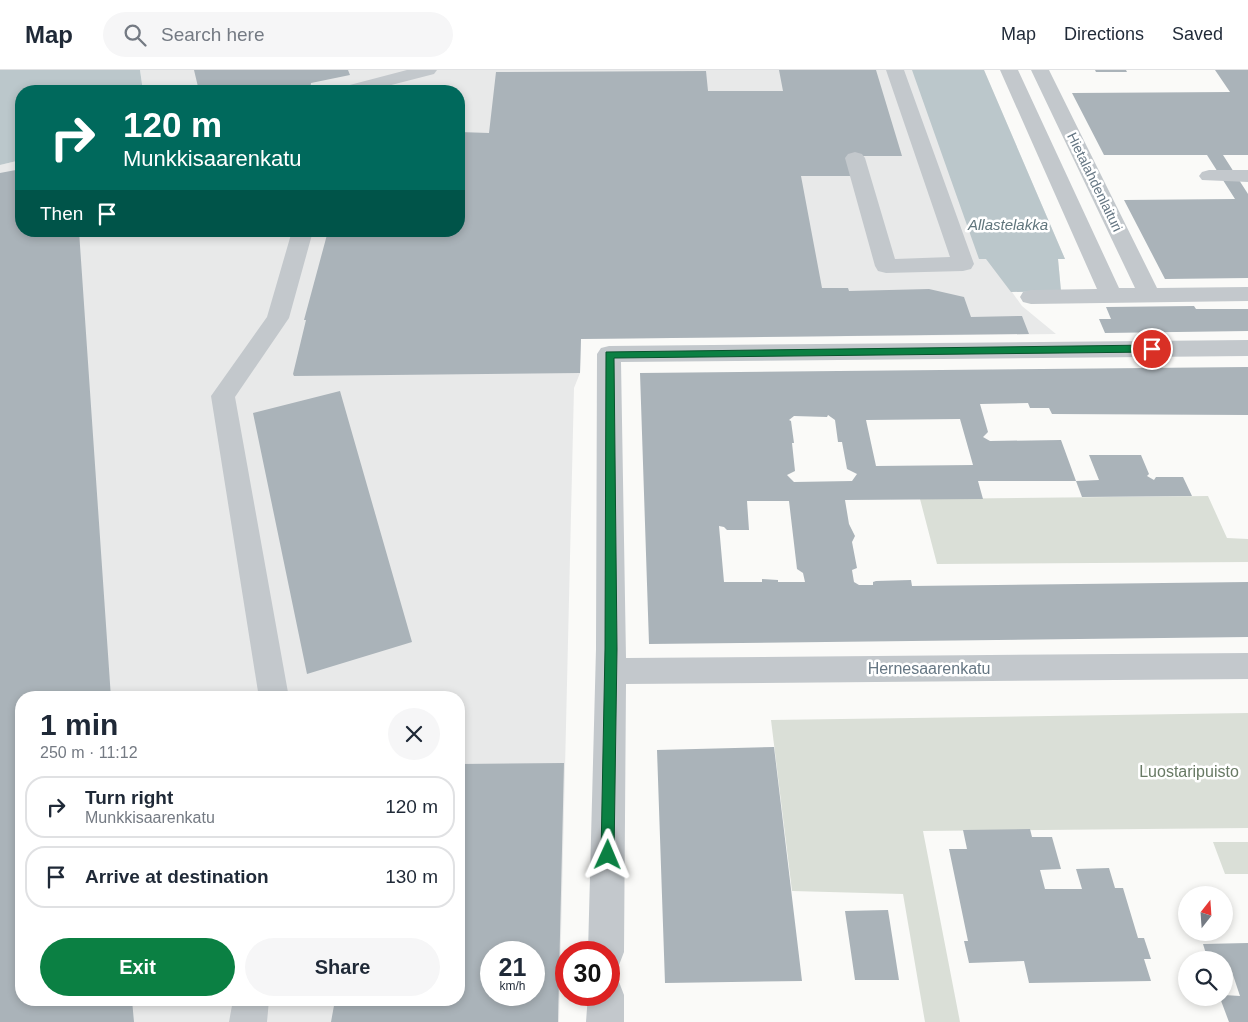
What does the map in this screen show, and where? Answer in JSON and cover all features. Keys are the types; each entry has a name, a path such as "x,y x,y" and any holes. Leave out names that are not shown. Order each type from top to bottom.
{"street":[{"path":"358,85 369,78 428,70"},
{"path":"855,158 886,266 963,264 895,70"},
{"name":"Hietalahdenlaituri","path":"1009,70 1111,295"},
{"name":"Hietalahdenlaituri","path":"1040,70 1149,295"},
{"path":"1049,159 1084,158"},
{"path":"1209,176 1248,176"},
{"path":"1063,189 1099,189"},
{"path":"273,691 223,396 278,318 301,237"},
{"path":"1031,297 1248,294"},
{"path":"606,941 610,671 610,354 1248,348"},
{"name":"Hernesaarenkatu","path":"610,671 1248,666"},
{"path":"248,1022 250,1006"},
{"path":"605,1022 606,1006"}],"shaded area":[{"path":"140,70 984,70 1065,259 1058,259 1061,291 1012,292 1022,306 1056,334 581,339 580,373 574,388 561,941 555,941 555,1006 559,1006 559,1022 0,1022 0,165 15,161 15,237 465,237 465,85 142,85"}],"green space":[{"path":"1208,496 1227,538 1248,539 1248,562 937,564 920,499"},
{"name":"Luostaripuisto","path":"1248,713 1248,828 923,831 960,1022 925,1022 903,894 792,891 771,720"},
{"path":"1213,842 1248,842 1248,874 1225,874"}],"water":[{"path":"0,70 140,70 142,85 15,85 15,161 0,165"},
{"name":"Allastelakka","path":"912,70 984,70 1065,259 1058,259 1061,291 1011,292 986,259 979,259"}],"building":[{"path":"194,70 348,70 350,75 311,83 311,85 198,85"},
{"path":"779,70 876,70 902,156 849,156 853,176 801,176 822,288 848,288 849,291 929,289 964,297 971,317 1022,316 1029,334 581,339 580,373 294,376 306,320 304,320 326,237 465,237 465,132 489,133 496,72 706,71 708,91 783,91"},
{"path":"1095,70 1126,70 1127,72 1096,72"},
{"path":"1215,70 1248,70 1248,155 1223,155 1248,194 1248,278 1165,279 1124,200 1235,199 1207,155 1104,155 1072,93 1230,92"},
{"path":"15,170 15,237 79,237 111,691 15,691 15,1006 133,1006 134,1022 0,1022 0,173"},
{"path":"1194,306 1196,309 1248,309 1248,331 1105,333 1099,319 1111,319 1106,307"},
{"path":"1248,367 1248,415 1052,414 1049,408 1030,408 1028,403 980,404 988,432 983,437 990,441 1061,440 1076,481 978,481 983,499 845,500 849,524 855,536 852,542 857,568 852,570 854,582 859,585 873,585 873,582 876,581 911,580 912,586 1248,582 1248,637 649,644 640,373","holes":["828,415 835,420 838,442 842,442 847,469 857,474 852,481 794,482 787,475 795,471 792,443 794,443 791,421 789,420 794,416 827,417","960,419 973,465 876,466 866,420","747,501 789,501 797,569 803,573 805,582 778,582 778,580 762,579 762,582 724,582 719,526 727,530 749,530"]},
{"path":"340,391 412,642 307,674 253,413"},
{"path":"1089,455 1141,455 1149,474 1147,476 1154,480 1156,477 1183,477 1192,496 1082,497 1076,481 1099,480"},
{"path":"774,747 802,981 665,983 657,750"},
{"path":"564,763 560,941 555,941 555,1006 558,1006 558,1022 331,1022 334,1006 465,1006 465,764"},
{"path":"1030,829 1032,837 1052,837 1061,869 1040,870 1045,889 1082,889 1076,869 1109,868 1115,888 1123,888 1138,938 1144,938 1151,959 1144,959 1151,981 1029,983 1024,961 969,963 964,941 968,941 949,849 967,849 963,830"},
{"path":"888,910 899,980 855,980 845,911"},
{"path":"1248,943 1248,1022 1229,1022 1223,1006 1233,1006 1233,996 1240,996 1233,975 1233,951 1205,951 1203,944"}],"route":[{"path":"608,855 611,649 610,354 1152,349"}]}
